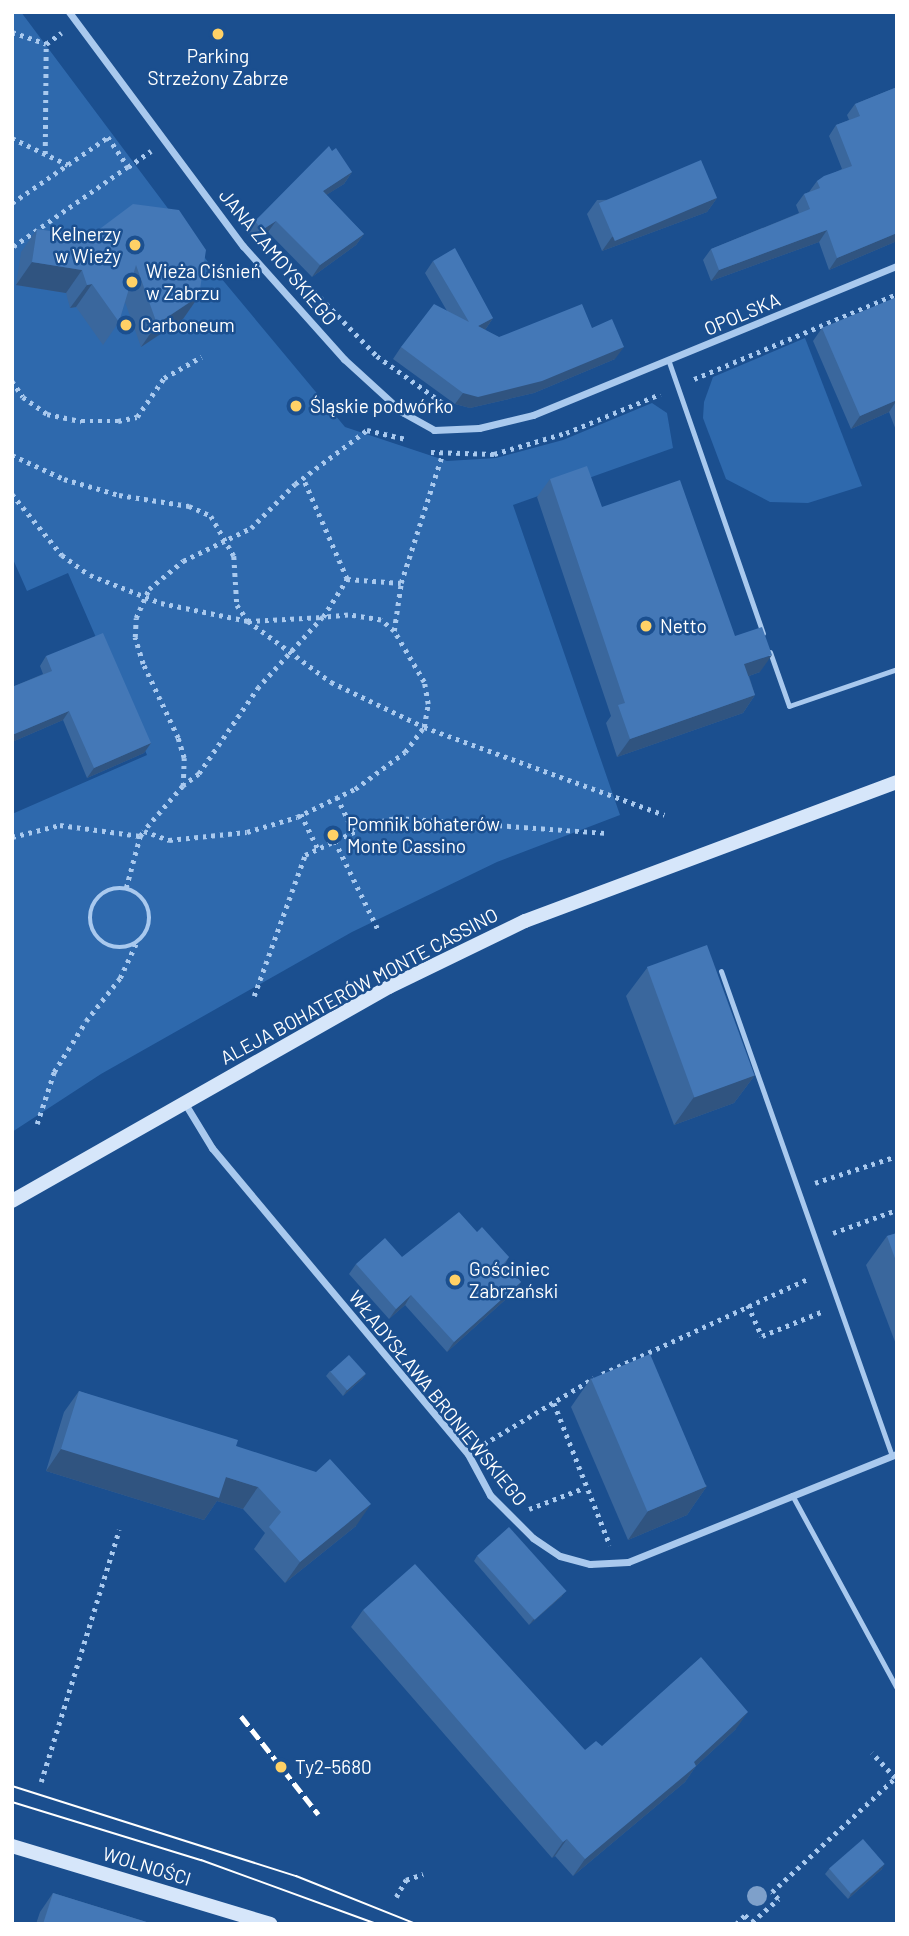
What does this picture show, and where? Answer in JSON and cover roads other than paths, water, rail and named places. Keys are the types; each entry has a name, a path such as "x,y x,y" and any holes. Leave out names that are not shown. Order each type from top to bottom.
{"street":[{"name":"JANA ZAMOYSKIEGO","path":"69,12 243,246 344,359 402,412 434,430 479,428 599,391"},
{"name":"OPOLSKA","path":"599,391 897,266"},
{"name":"ALEJA BOHATERÓW MONTE CASSINO","path":"12,1201 389,987 525,921 897,782"},
{"name":"WŁADYSŁAWA BRONIEWSKIEGO","path":"184,1101 212,1148 468,1454 490,1495 533,1538 560,1556 590,1564 628,1562 894,1455"},
{"name":"WOLNOŚCI","path":"12,1846 270,1924"}],"lane":[{"path":"669,362 789,706 897,669"},
{"path":"720,971 894,1455"},
{"path":"792,1495 897,1688"}],"tram line":[{"path":"12,1786 296,1876 416,1924"},
{"path":"12,1802 201,1860 377,1924"}],"railway":[{"path":"241,1716 318,1814"}],"place":[{"name":"Parking Strzeżony Zabrze","path":"218,34"},
{"name":"Kelnerzy w Wieży","path":"135,245"},
{"name":"Wieża Ciśnień w Zabrzu","path":"132,282"},
{"name":"Carboneum","path":"126,325"},
{"name":"Śląskie podwórko","path":"296,406"},
{"name":"Netto","path":"646,626"},
{"name":"Pomnik bohaterów Monte Cassino","path":"333,835"},
{"name":"Gościniec Zabrzański","path":"455,1280"},
{"name":"Ty2-5680","path":"281,1767"}]}
